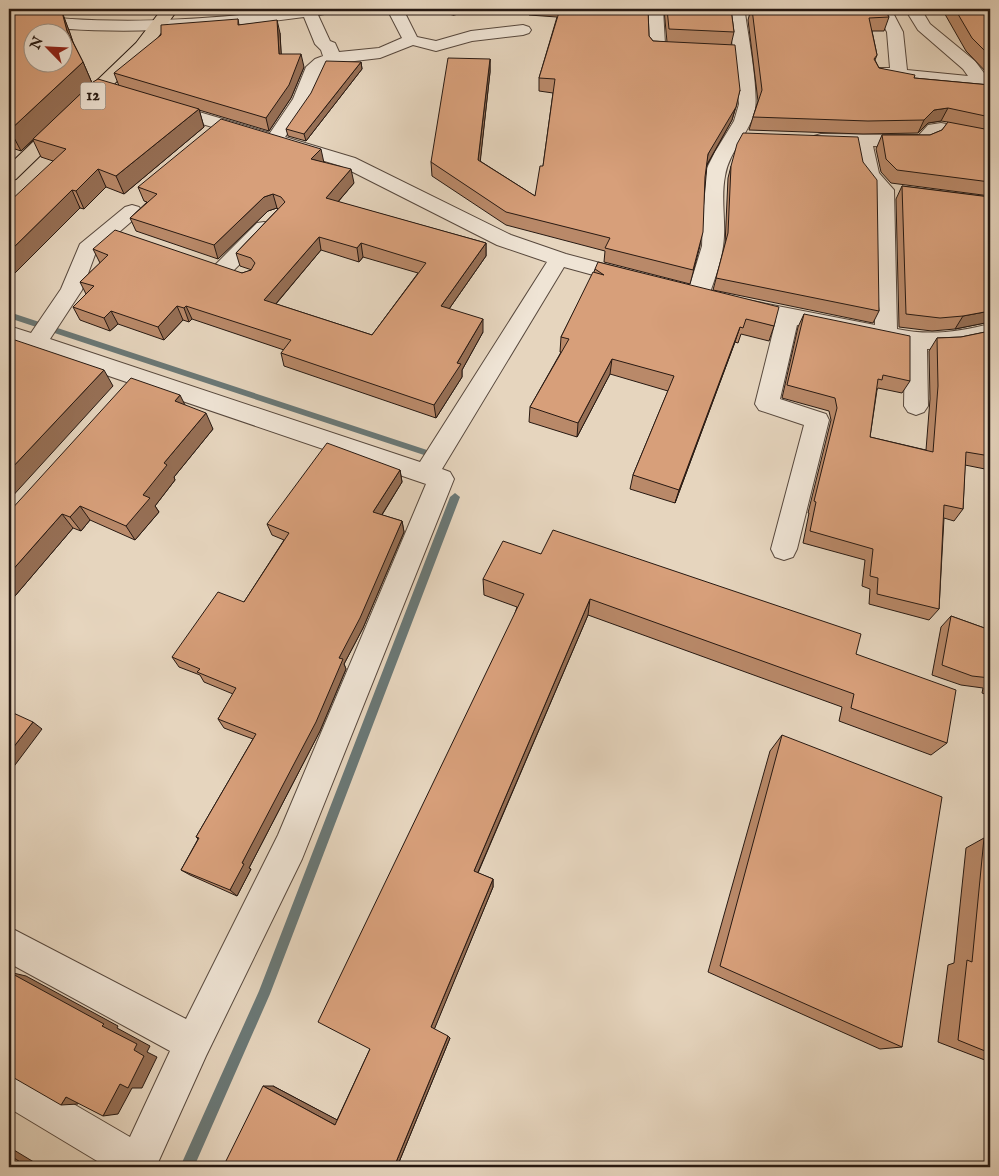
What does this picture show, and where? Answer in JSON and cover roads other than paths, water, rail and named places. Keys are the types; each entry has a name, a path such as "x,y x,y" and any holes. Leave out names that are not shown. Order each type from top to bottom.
{"main road":[{"name":"12","path":"9,175 102,88 142,47 156,25 170,9"}],"street":[{"path":"9,18 75,26 156,25 240,21 331,9"},
{"path":"395,9 411,40"},
{"path":"655,9 657,49 703,51"},
{"path":"868,9 875,9"},
{"path":"883,9 895,32 899,74"},
{"path":"913,9 924,27 969,65 986,83"},
{"path":"757,12 730,11 731,52 748,104 742,137 717,166 713,191 714,228 712,252 705,297 788,316 916,341 936,343 990,332"},
{"path":"312,18 323,44 329,48 332,58"},
{"path":"275,139 302,99 315,67 332,58 376,54 398,48 411,40 436,46 471,36 523,30"},
{"path":"959,57 982,55"},
{"path":"880,72 986,83"},
{"path":"102,88 122,94"},
{"path":"149,102 348,162 504,240 559,259 652,283"},
{"path":"207,136 222,124"},
{"path":"806,140 863,142 923,141 928,138 934,129 941,128 990,137"},
{"path":"863,142 870,174 894,191 886,335"},
{"path":"43,332 71,290 87,249 118,234 135,201"},
{"path":"246,278 214,267 276,216"},
{"path":"426,474 559,259"},
{"path":"784,549 817,420 767,404 788,316"},
{"path":"9,334 43,332 138,377 441,480 290,847 193,1043 136,1165 9,1087"},
{"path":"916,341 916,406"},
{"path":"118,398 138,377"},
{"path":"9,944 193,1043"}],"waterway":[{"path":"9,315 424,452"},
{"path":"187,1167 264,994 455,497"}]}
